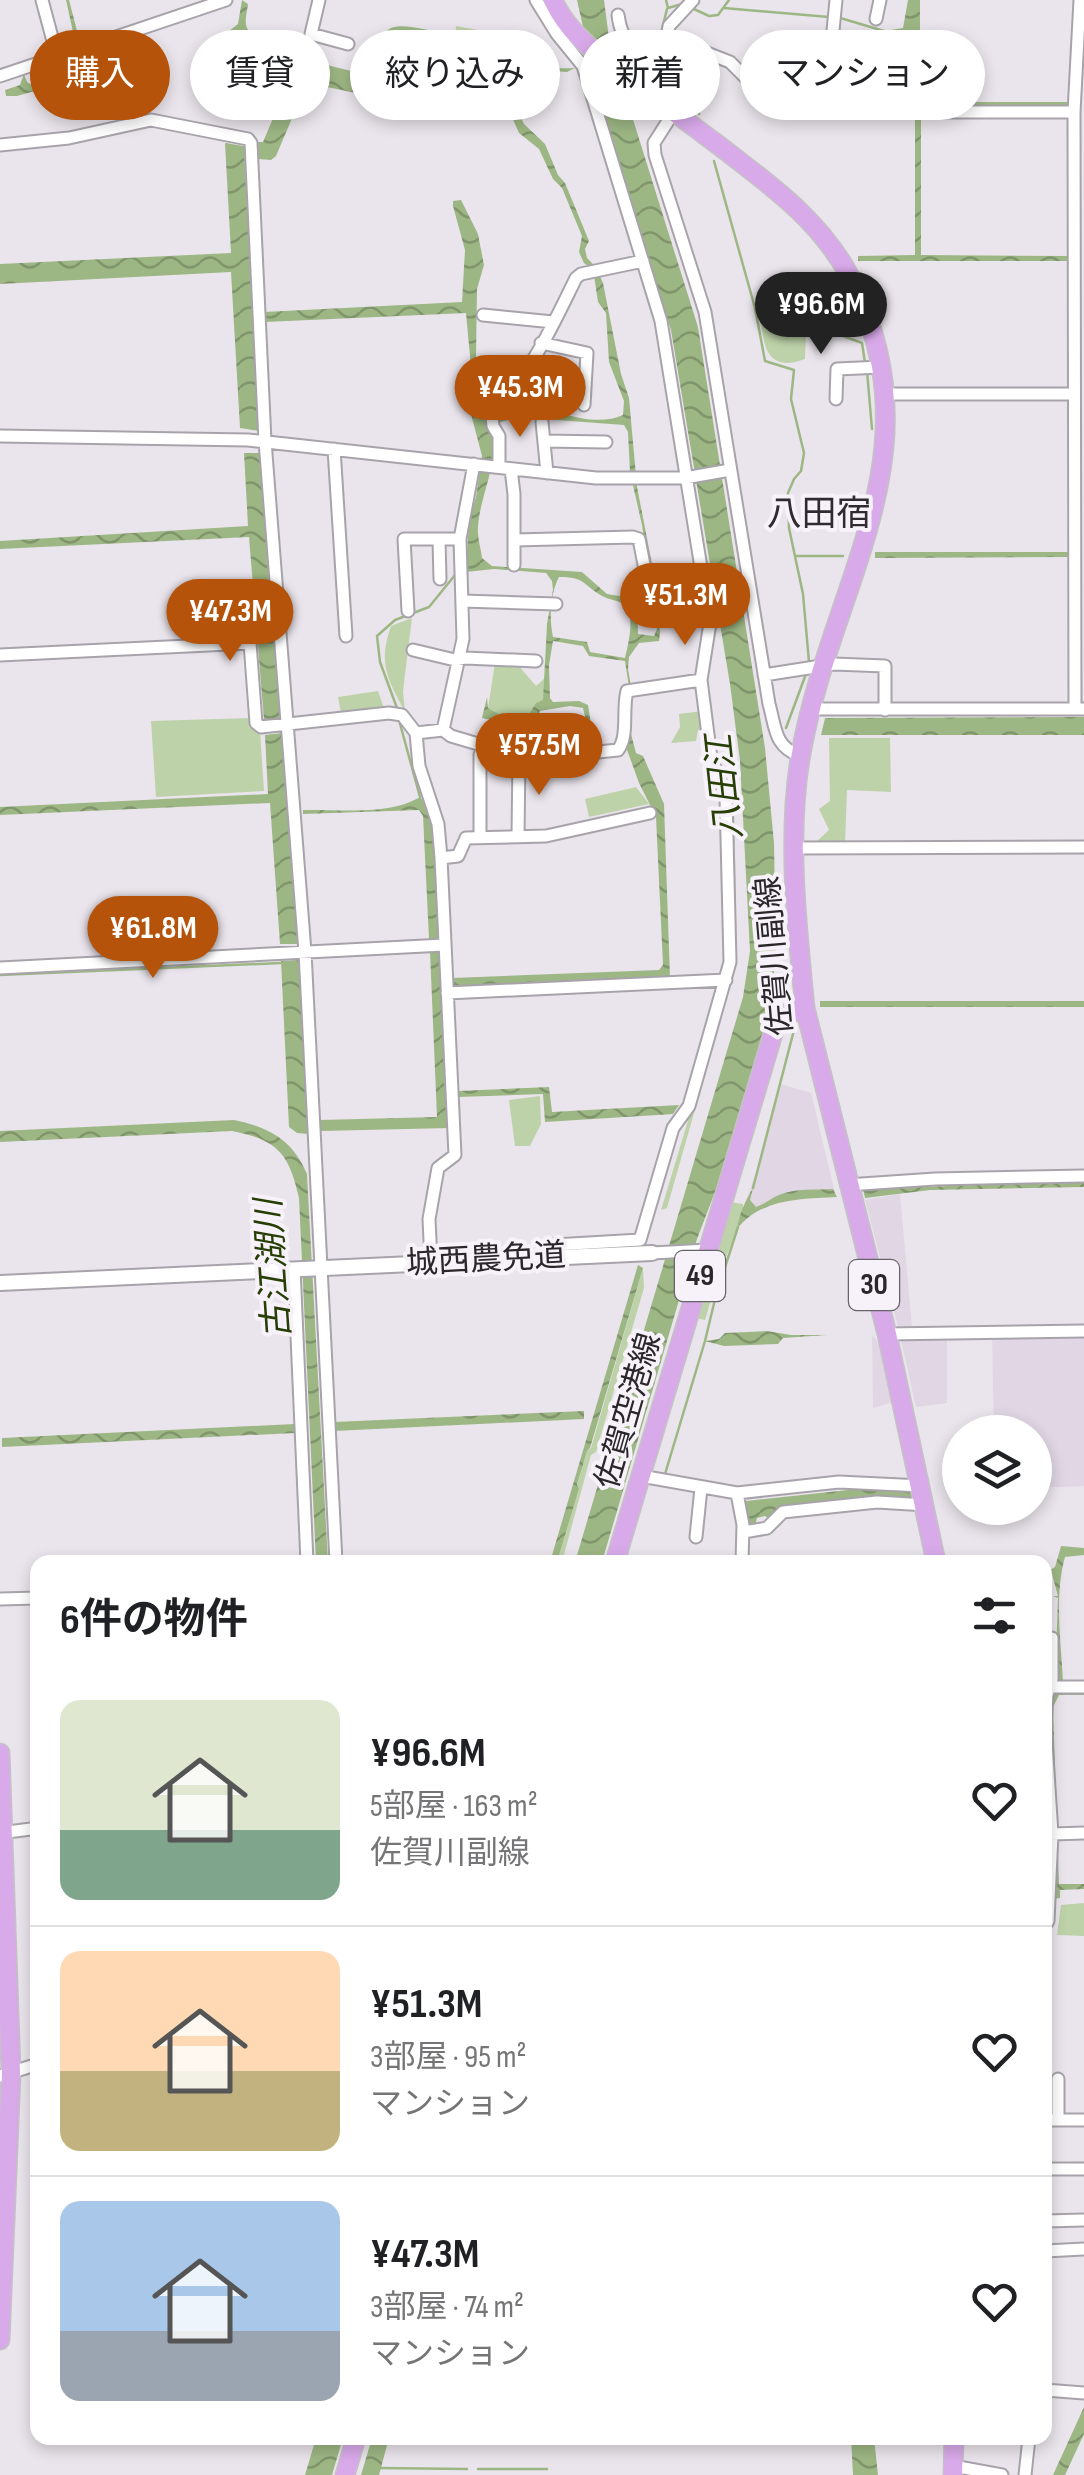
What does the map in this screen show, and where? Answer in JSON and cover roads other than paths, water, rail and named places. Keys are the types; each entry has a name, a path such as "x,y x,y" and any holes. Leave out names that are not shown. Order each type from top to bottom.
{"main road":[{"name":"佐賀川副線","path":"556,5 580,33"},
{"name":"佐賀川副線","path":"684,120 777,190 828,242 862,299 871,368 886,394 882,468 872,512 814,667 812,709 796,790 796,848 805,1008 887,1334 935,1555"},
{"name":"佐賀空港線","path":"617,1555 778,1017 805,1008"},
{"path":"0,1753 6,2074 0,2340"},
{"path":"345,2475 354,2445"},
{"path":"953,2470 954,2445"}],"street":[{"path":"42,0 50,30"},
{"path":"138,30 226,0"},
{"path":"319,0 311,34 348,44"},
{"path":"536,0 581,63 660,321 710,623 700,680 711,758 726,796 731,947 726,980 689,1106 672,1128 640,1240 554,1245 550,1257"},
{"path":"876,18 880,0"},
{"path":"812,709 1080,708 1074,112 1080,0"},
{"path":"670,30 672,20 690,4"},
{"path":"618,15 620,30"},
{"path":"0,76 30,65"},
{"path":"985,113 1074,112"},
{"path":"0,144 69,138 150,120 248,139 265,442 304,952 336,1555"},
{"path":"670,120 654,142 655,155 705,312 764,675 780,744 784,750 800,756"},
{"path":"514,564 515,540 501,468 500,436 491,407 505,398 519,378 576,278 643,261"},
{"path":"483,315 553,322"},
{"path":"540,343 587,352 584,405"},
{"path":"836,399 837,369 871,368"},
{"path":"480,372 519,378"},
{"path":"886,394 1074,394"},
{"path":"542,422 547,473"},
{"path":"0,436 265,442 634,479 685,478 730,470"},
{"path":"544,441 606,442"},
{"path":"334,449 346,636"},
{"path":"443,730 460,659 460,539 475,464"},
{"path":"515,540 633,537 639,539 646,575"},
{"path":"408,611 404,539 460,539"},
{"path":"439,540 440,579"},
{"path":"462,601 552,603"},
{"path":"0,655 250,643 256,723 261,727 376,712 398,714 416,734 420,766 438,824 455,1156 438,1168 429,1219 431,1262"},
{"path":"412,650 460,659 536,661"},
{"path":"764,675 814,667 885,666 885,710"},
{"path":"416,734 443,730 451,736 538,760 564,753 606,753 622,744 623,705 630,690 700,680"},
{"path":"480,836 480,755 484,744"},
{"path":"518,836 519,757"},
{"path":"441,858 458,856 466,838 546,836 650,813"},
{"path":"796,848 1084,847"},
{"path":"0,968 444,944"},
{"path":"447,993 726,980"},
{"path":"847,1185 1084,1176"},
{"path":"652,1252 708,1250"},
{"name":"城西農免道","path":"294,1269 652,1252"},
{"path":"0,1283 294,1269 307,1555"},
{"path":"887,1334 1084,1330"},
{"path":"641,1476 737,1493 839,1482 922,1486"},
{"path":"696,1537 700,1488"},
{"path":"737,1493 744,1532 742,1555"},
{"path":"744,1532 767,1528 783,1512 877,1502 926,1505"},
{"path":"0,1600 30,1598"},
{"path":"1052,1629 1054,1624"},
{"path":"1052,1687 1084,1687"},
{"path":"1052,1809 1056,1834 1052,1878"},
{"path":"2,1832 30,1829"},
{"path":"1056,1834 1084,1833"},
{"path":"6,2074 30,2066"},
{"path":"1052,2114 1058,2079"},
{"path":"1052,2120 1084,2120"},
{"path":"1052,2170 1084,2169"},
{"path":"1052,2221 1084,2220"},
{"path":"1052,2250 1084,2248"},
{"path":"1052,2391 1084,2394"},
{"path":"1025,2475 1028,2445"},
{"path":"953,2470 1002,2475"}],"water":[{"path":"66,0 77,30 73,30"},
{"path":"242,0 248,4 248,30 230,30 238,24"},
{"path":"577,0 604,0 608,30 584,30"},
{"path":"908,0 920,0 920,30 890,30 903,28"},
{"path":"400,26 428,30 388,30"},
{"path":"330,65 350,70 350,92 330,88"},
{"path":"24,74 30,92 6,96 5,90 20,85"},
{"path":"985,102 1067,102 1067,107 985,107"},
{"path":"272,120 291,120 271,160 258,159 258,142 263,142"},
{"path":"513,120 522,120 545,144 565,183 589,241 585,249 587,258 603,283 629,398 637,487 655,579 660,633 659,641 639,643 629,657 630,730 636,753 643,756 664,804 670,978 453,988 452,978 659,970 663,965 656,817 626,747 597,749 592,744 583,708 540,711 532,729 482,718 487,697 488,708 515,719 526,718 536,703 543,700 547,624 553,590 546,573 494,569 466,572 469,521 482,456 471,414 473,388 466,313 265,322 264,312 462,302 465,250 453,206 453,201 461,200 478,234 484,265 477,289 476,357 478,405 487,419 503,407 519,405 593,420 623,415 624,401 609,362 606,313 598,302 593,269 584,263 579,252 582,236 562,188 553,179 539,149 519,133","holes":["516,417 624,425 657,629 654,636 638,634 637,602 632,598 607,594 582,572 492,566 482,558 479,539 480,514 492,463 489,426","559,577 574,578 624,605 630,623 625,658 590,652 587,642 553,637 551,606","553,641 583,646 589,656 625,661 629,743 598,747 588,705 579,701 553,702 550,698"]},
{"path":"605,120 633,120 698,327 765,748 774,843 776,955 768,1025 723,1171 697,1239 604,1555 577,1555 743,997 750,951 740,761 671,330"},
{"path":"915,120 921,120 921,255 1068,256 1068,261 858,261 858,256 915,255"},
{"path":"225,143 244,146 260,431 240,428 231,272 0,284 0,264 231,253"},
{"path":"244,453 261,453 280,719 264,720 249,537 0,549 0,541 248,526"},
{"path":"875,552 1068,552 1068,557 875,558"},
{"path":"1084,717 1084,735 821,735 825,718"},
{"path":"282,733 298,944 280,944 270,803 0,815 0,807 268,794 265,735"},
{"path":"420,797 433,842 439,939 429,939 423,816 419,810 303,814 303,810 394,807"},
{"path":"440,951 449,1128 321,1131 320,1120 437,1117 430,952"},
{"path":"299,960 308,1134 289,1127 281,961"},
{"path":"820,1001 1084,1001 1084,1007 820,1007"},
{"path":"549,1087 552,1112 679,1105 673,1114 545,1122 543,1094 458,1097 458,1091"},
{"path":"234,1120 278,1137 295,1152 307,1174 328,1555 316,1555 299,1198 286,1160 260,1139 232,1131 0,1142 0,1131"},
{"path":"1084,1181 1084,1187 930,1190 865,1198 863,1189"},
{"path":"753,1188 750,1200 756,1207 799,1190 833,1189 837,1197 770,1206 737,1229"},
{"path":"638,1265 643,1268 577,1485 579,1489 559,1555 552,1555"},
{"path":"725,1333 827,1335 783,1338 778,1344 724,1346 705,1341 719,1339"},
{"path":"584,1411 584,1419 334,1431 334,1422"},
{"path":"295,1424 295,1433 2,1447 2,1438"},
{"path":"876,1487 912,1492 915,1501 880,1495 782,1506 769,1519 757,1518 755,1526 748,1526 746,1501"},
{"path":"1061,1546 1084,1548 1084,1555 1065,1557 1062,1572 1059,1619 1063,1682 1055,1681 1055,1567"},
{"path":"1084,1691 1084,1695 1059,1695 1053,1707 1059,1884 1084,1884 1084,1889 1060,1890 1060,1898 1054,1899 1052,1802 1053,1692"},
{"path":"1084,2407 1084,2434 1065,2475 1053,2475"},
{"path":"314,2445 341,2445 332,2475 305,2475"},
{"path":"370,2445 387,2445 379,2475 361,2475"},
{"path":"851,2445 875,2445 878,2475 853,2475"}],"waterway":[{"path":"666,0 668,8 682,4"},
{"path":"694,9 709,16 718,15 729,0"},
{"path":"724,8 829,17"},
{"path":"662,30 667,9"},
{"path":"837,17 881,30"},
{"path":"714,161 755,308 765,361 794,370 791,399 804,453 801,471 788,493 789,528 803,594 809,662"},
{"path":"757,309 806,332 835,333 862,343 865,363"},
{"path":"867,371 872,429"},
{"path":"796,556 843,556"},
{"path":"397,708 380,662 377,636 395,620 429,607 455,575"},
{"path":"786,728 806,674"},
{"path":"399,720 420,797"},
{"path":"0,975 281,963"},
{"path":"753,1188 794,1030"},
{"path":"665,1474 738,1227"},
{"path":"379,2468 467,2469"},
{"path":"478,2469 547,2469"}],"district":[{"name":"八田宿","path":"819,514"}],"water label":[{"name":"八田江","path":"725,787"},
{"name":"古江湖川","path":"274,1269"}]}
